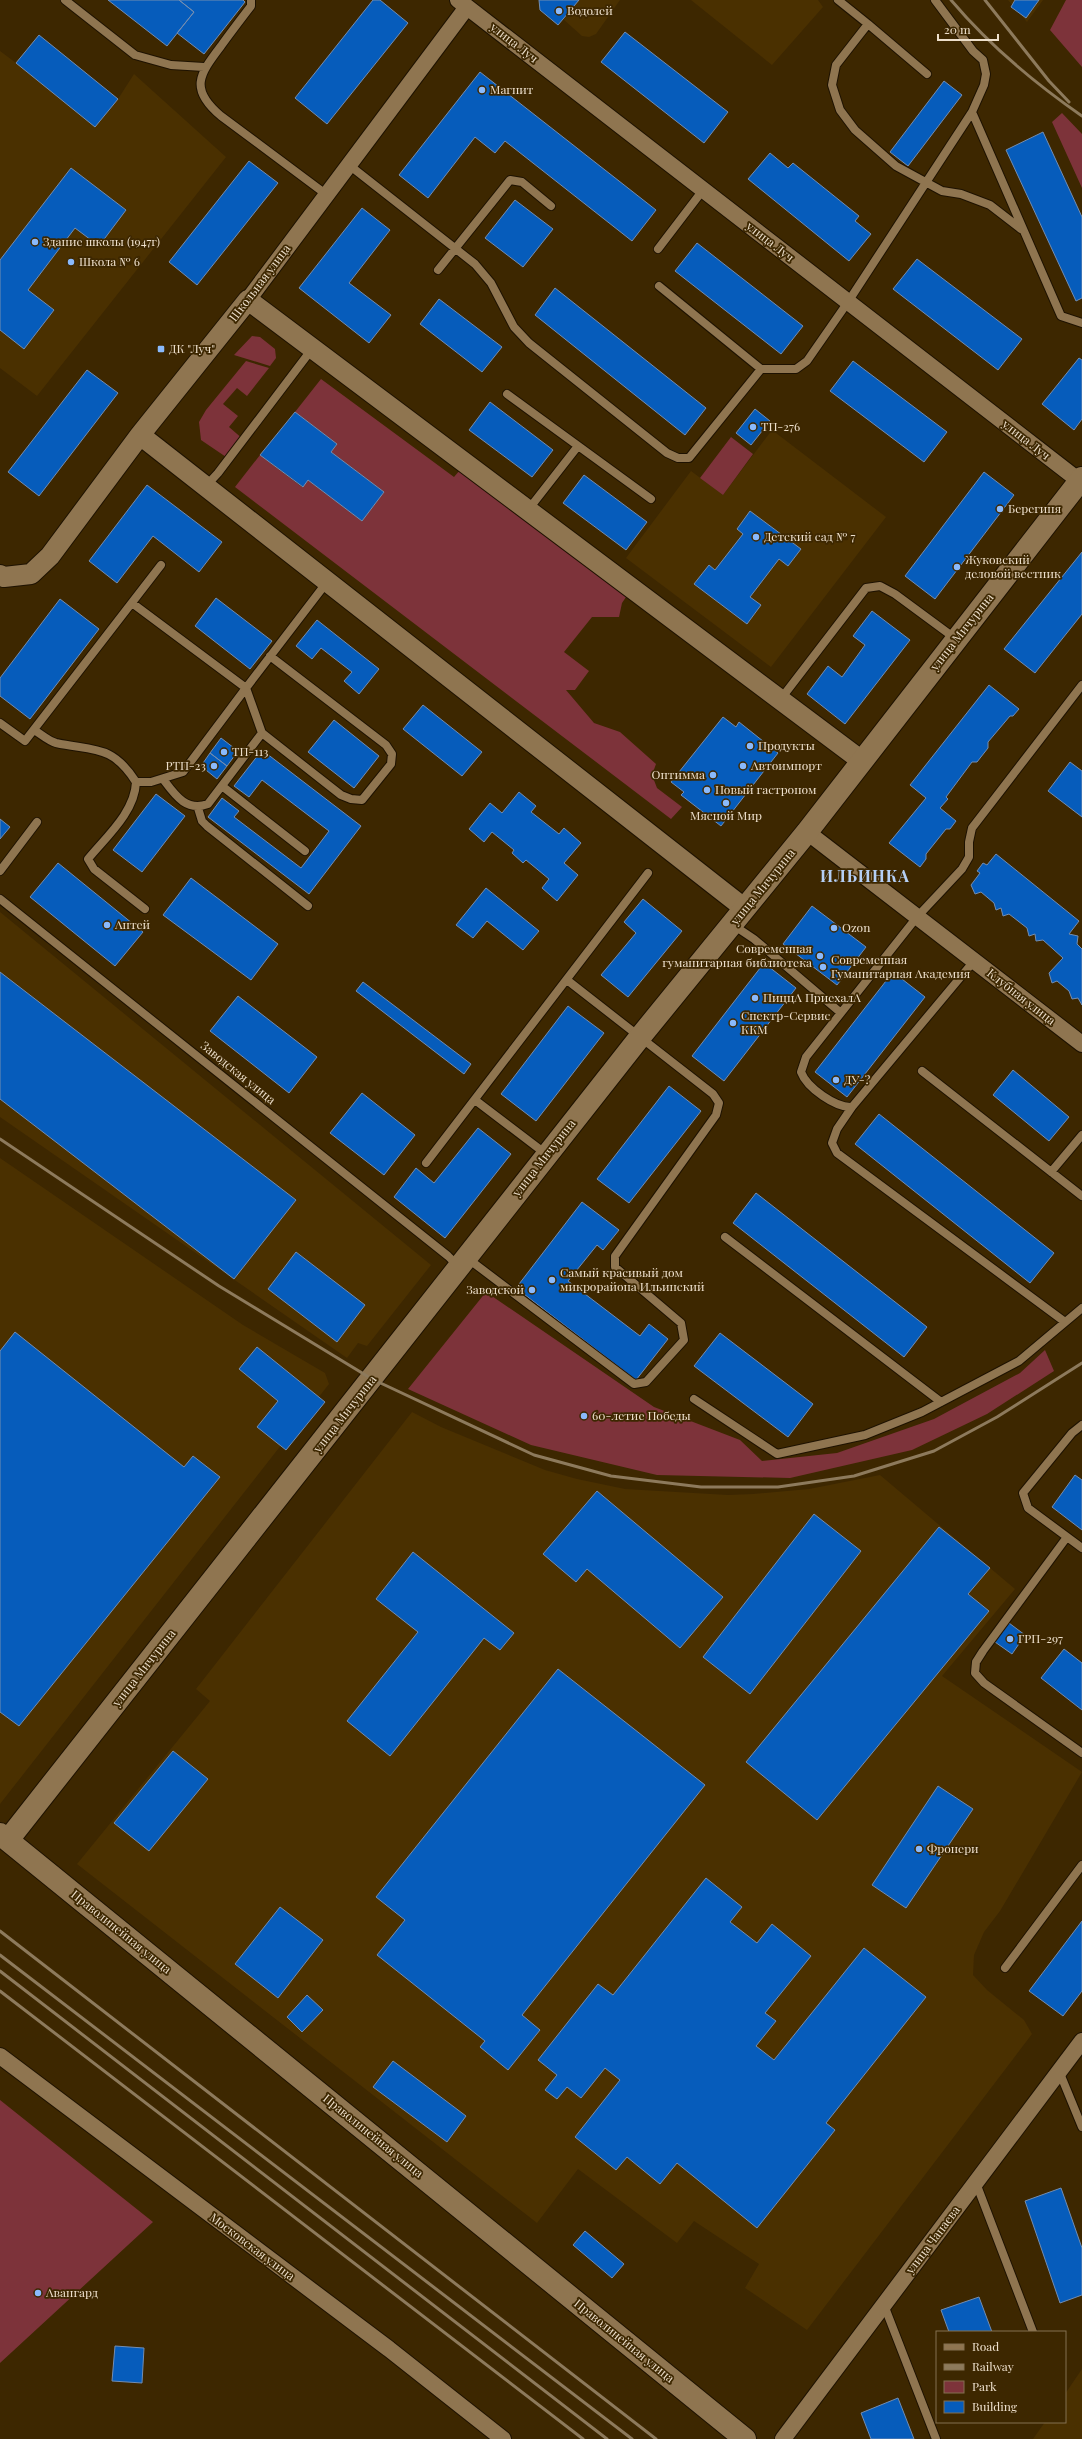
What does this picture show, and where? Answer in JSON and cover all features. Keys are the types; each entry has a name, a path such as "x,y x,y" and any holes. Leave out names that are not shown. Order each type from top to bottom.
{"main road":[{"name":"улица Мичурина","path":"4,1837 463,1262 640,1037 807,832 1081,481"},
{"name":"Праволинейная улица","path":"4,1837 745,2439"}],"street":[{"name":"Школьная улица","path":"1,578 31,574 50,556 140,434 248,300 327,195 462,4"},
{"name":"улица Луч","path":"462,4 1081,481"},
{"path":"248,300 862,761"},
{"path":"140,434 328,582 738,916"},
{"name":"Клубная улица","path":"807,832 1082,1044"},
{"name":"улица Чапаева","path":"783,2439 1082,2041"},
{"name":"Московская улица","path":"0,2056 389,2349 503,2439"}],"lane":[{"path":"65,0 135,55 171,65 204,67"},
{"path":"251,0 251,6 204,67 200,88 208,105 327,195"},
{"path":"838,0 927,74"},
{"path":"659,286 761,369 796,369 807,361 848,302 972,112 984,85 986,74 983,60 973,51 935,0"},
{"path":"868,24 836,65 832,85 840,110 855,130 896,166 942,192 960,194 990,205 1024,231"},
{"path":"972,112 1061,316 1082,323"},
{"path":"349,165 475,264 491,284 514,327 529,343 667,453 678,458 689,458 761,369"},
{"path":"438,270 510,180 522,182 552,206"},
{"path":"658,249 703,190"},
{"path":"206,486 218,473 313,349"},
{"path":"507,394 651,499"},
{"path":"528,510 578,446"},
{"path":"0,722 25,741 161,565"},
{"path":"136,782 150,782 183,772 270,656 328,582"},
{"path":"780,700 866,588 880,586 895,594 956,640"},
{"path":"132,603 246,688 262,733 341,795 351,799 362,800 391,764 392,754 386,746 270,656"},
{"path":"852,1107 836,1105 804,1080 801,1072 806,1057 917,917 962,869 969,857 972,828 1082,685"},
{"path":"34,730 54,743 94,748 115,757 136,782 136,794 129,808 88,859 94,869 145,909"},
{"path":"198,808 208,804 262,733"},
{"path":"163,779 180,799 198,808 202,821 207,826 308,906"},
{"path":"222,786 305,851"},
{"path":"0,871 37,822"},
{"path":"426,1163 648,873"},
{"name":"Заводская улица","path":"0,899 442,1251 463,1262 634,1384 646,1382 684,1340 681,1324 615,1267 615,1256 716,1115 719,1103 713,1094 640,1037"},
{"path":"738,916 754,940 841,1013"},
{"path":"974,961 852,1107 837,1129 832,1142 837,1153 1065,1322"},
{"path":"567,980 640,1037"},
{"path":"922,1071 1082,1196"},
{"path":"475,1100 547,1155"},
{"path":"1051,1172 1082,1135"},
{"path":"725,1237 941,1402"},
{"path":"694,1399 777,1454 865,1435 922,1412 1019,1361 1082,1308"},
{"path":"1082,1425 1072,1433 1023,1493 1028,1508 1082,1548"},
{"path":"1067,1537 983,1650 976,1662 975,1673 984,1683 1082,1753"},
{"path":"1004,1968 1082,1865"},
{"path":"1059,2071 1082,2127"},
{"path":"976,2183 1033,2331"},
{"path":"884,2305 936,2439"}],"shaded area":[{"path":"539,0 620,0 596,34 589,37 582,36 563,19 558,25 540,10"},
{"path":"691,0 818,0 823,7 772,65"},
{"path":"1008,0 1043,0 1027,22"},
{"name":"Школа № 6","path":"39,35 118,99 134,74 226,157 37,396 0,368 0,51 16,63"},
{"name":"Детский сад № 7","path":"772,430 886,517 771,667 626,558 691,471 723,495"},
{"path":"0,912 431,1265 367,1346 358,1343 347,1358 0,1117"},
{"path":"0,1158 243,1325 325,1373 329,1384 0,1804"},
{"path":"412,1412 441,1427 545,1470 577,1479 625,1489 728,1495 753,1494 809,1489 880,1475 1015,1589 942,1676 1082,1772 1000,1911 984,1932 974,1955 973,1975 987,1990 1024,2020 1032,2034 807,2330 745,2288 759,2264 694,2221 677,2243 578,2169 537,2223 77,1864 210,1701 196,1689"},
{"path":"1082,2369 1082,2439 1033,2439 1044,2423 1066,2423 1066,2393"}],"green space":[{"path":"1066,0 1082,0 1082,67 1050,30"},
{"path":"1062,113 1082,134 1082,188 1052,122"},
{"path":"252,336 260,337 275,349 276,358 270,366 234,355"},
{"path":"246,361 269,368 247,396 237,388 223,404 238,416 229,427 244,440 229,459 201,440 199,422 206,410"},
{"path":"321,379 454,477 466,463 632,588 622,603 619,617 592,617 564,652 589,671 575,690 566,690 594,723 620,732 656,764 652,775 657,788 682,807 671,819 235,487 260,455 302,487 308,480 362,521 384,492 331,452 337,444 295,412"},
{"path":"731,437 753,454 723,495 700,478"},
{"path":"486,1292 654,1407 740,1440 762,1461 837,1453 934,1419 1020,1373 1045,1350 1054,1371 987,1414 912,1450 790,1478 657,1475 531,1445 408,1389"},
{"name":"Авангард","path":"0,2100 153,2222 0,2363"}],"building":[{"path":"108,0 179,0 194,12 167,46"},
{"path":"179,0 243,0 245,2 204,54 177,33 194,12"},
{"path":"373,0 380,0 408,23 327,124 295,98"},
{"path":"539,0 579,0 558,25 540,10"},
{"path":"1015,0 1039,0 1026,18 1011,7"},
{"path":"625,32 728,112 704,143 601,62"},
{"path":"39,35 118,99 95,127 16,63"},
{"path":"480,72 656,210 632,241 505,141 495,153 475,137 428,198 399,175"},
{"path":"944,81 962,95 908,166 890,152"},
{"path":"1043,132 1082,217 1082,298 1076,301 1006,150"},
{"path":"770,153 788,168 793,163 859,216 855,221 871,234 849,261 748,179"},
{"path":"249,161 278,183 197,285 169,262"},
{"path":"71,168 126,210 99,246 75,228 28,290 54,310 24,349 0,330 0,260"},
{"path":"515,200 553,229 523,267 485,238"},
{"path":"362,208 390,230 349,283 391,315 369,343 299,288"},
{"path":"697,243 803,326 781,354 675,271"},
{"path":"917,259 1022,339 998,370 893,289"},
{"path":"555,288 706,408 685,435 535,315"},
{"path":"439,299 502,347 482,372 420,324"},
{"path":"1079,358 1082,360 1082,419 1074,430 1042,404"},
{"path":"853,361 947,432 924,462 830,391"},
{"path":"87,370 118,393 39,496 8,472"},
{"path":"490,402 553,450 532,477 469,430"},
{"name":"ТП-276","path":"755,409 770,421 751,445 736,433"},
{"path":"295,412 337,444 331,452 384,492 362,521 308,480 303,487 260,455"},
{"path":"984,472 1014,495 935,599 905,576"},
{"path":"584,475 647,522 626,550 563,503"},
{"path":"147,485 222,542 199,572 153,536 117,583 89,561"},
{"path":"750,511 801,549 788,566 779,559 750,597 761,605 747,624 694,584 709,565 715,570 743,534 737,529"},
{"path":"1082,552 1082,614 1035,673 1004,649"},
{"path":"216,598 272,641 250,669 195,626"},
{"path":"60,599 99,629 30,719 0,696 0,678"},
{"path":"872,611 910,640 845,724 807,694 828,666 842,677 865,645 853,636"},
{"path":"317,620 379,669 359,694 344,681 352,672 321,648 312,659 296,646"},
{"path":"989,685 1019,709 1013,716 1010,716 988,742 988,748 977,762 972,762 946,797 948,799 940,808 956,821 950,829 946,829 926,854 926,859 920,867 889,843 926,798 910,785"},
{"path":"423,705 482,752 462,776 403,729"},
{"path":"723,717 736,727 739,722 778,753 721,826 681,795 684,792 671,782"},
{"path":"334,720 379,756 354,788 308,752"},
{"name":"ТП-113","path":"221,738 238,751 227,766 210,753"},
{"path":"262,750 361,826 309,894 208,817 222,798 239,811 234,817 301,868 329,831 262,780 249,797 234,786"},
{"name":"РТП-23","path":"210,753 227,766 217,779 201,766"},
{"path":"1070,762 1082,771 1082,817 1048,791"},
{"path":"519,792 536,806 531,812 559,834 564,828 581,843 564,863 578,875 557,901 542,888 549,879 526,860 523,863 512,853 514,850 492,832 484,842 469,829 490,803 502,813"},
{"path":"156,794 185,816 142,872 113,850"},
{"path":"0,819 10,827 0,839"},
{"path":"996,854 1079,921 1069,934 1078,936 1077,944 1082,949 1082,1005 1078,998 1072,999 1069,991 1057,981 1052,983 1049,973 1063,958 1043,940 1036,941 1035,934 1029,936 1027,928 1009,914 1003,916 1001,908 996,910 994,903 981,892 975,894 971,885 980,873 977,871 983,863 987,865"},
{"path":"58,863 143,932 115,966 30,897"},
{"path":"191,878 278,944 251,980 163,915"},
{"path":"486,888 539,931 523,950 487,921 473,938 456,925"},
{"path":"643,899 682,931 628,997 601,975 636,933 624,922"},
{"path":"812,906 866,947 837,985 783,944"},
{"path":"764,963 796,988 724,1081 692,1056"},
{"path":"0,972 296,1200 234,1279 0,1099"},
{"path":"893,972 925,997 847,1097 815,1072"},
{"path":"363,982 471,1064 464,1074 356,991"},
{"path":"238,996 317,1057 289,1093 210,1031"},
{"path":"568,1006 604,1033 536,1121 501,1094"},
{"path":"1013,1070 1069,1117 1049,1141 993,1095"},
{"path":"669,1086 701,1111 629,1203 597,1179"},
{"path":"362,1093 415,1135 384,1175 330,1133"},
{"path":"879,1114 1054,1253 1030,1283 855,1144"},
{"path":"478,1128 511,1154 445,1238 394,1197 416,1168 434,1183"},
{"path":"756,1193 927,1327 904,1357 733,1223"},
{"path":"582,1202 619,1230 603,1250 597,1245 568,1281 640,1336 649,1324 668,1339 636,1380 516,1288"},
{"path":"296,1252 365,1305 337,1342 268,1289"},
{"path":"15,1332 184,1467 193,1456 220,1477 19,1726 0,1712 0,1351"},
{"path":"720,1333 813,1404 788,1437 694,1366"},
{"path":"257,1347 325,1402 286,1450 257,1427 278,1401 239,1369"},
{"path":"1075,1475 1082,1480 1082,1530 1052,1507"},
{"path":"597,1491 723,1597 680,1648 587,1569 576,1582 543,1554"},
{"path":"814,1514 861,1551 750,1694 703,1657"},
{"path":"939,1527 990,1568 968,1594 989,1611 817,1820 746,1762"},
{"path":"413,1552 514,1633 500,1650 484,1638 390,1756 347,1721 418,1632 376,1599"},
{"name":"ГРП-297","path":"1009,1623 1025,1635 1012,1654 995,1642"},
{"path":"1064,1649 1082,1663 1082,1710 1041,1678"},
{"path":"558,1669 705,1785 522,2015 540,2030 508,2070 480,2047 485,2041 377,1955 405,1920 376,1897"},
{"path":"173,1751 208,1779 149,1851 114,1823"},
{"path":"938,1786 973,1809 906,1908 872,1885"},
{"path":"706,1878 742,1907 730,1922 757,1943 772,1924 811,1956 765,2013 776,2021 756,2046 774,2060 864,1948 926,1997 826,2123 835,2130 757,2228 677,2163 660,2184 627,2157 616,2170 575,2137 620,2080 605,2068 581,2098 567,2087 557,2099 545,2090 557,2075 538,2060 598,1984 613,1995"},
{"path":"280,1907 323,1940 278,1998 235,1964"},
{"path":"1082,1921 1082,1991 1063,2016 1029,1991"},
{"path":"307,1995 323,2010 302,2032 287,2017"},
{"path":"393,2061 466,2116 447,2142 373,2087"},
{"path":"1061,2188 1082,2248 1082,2295 1060,2303 1025,2201"},
{"path":"585,2231 624,2264 612,2278 573,2245"},
{"path":"979,2297 992,2331 949,2331 941,2310"},
{"path":"115,2346 144,2348 142,2383 112,2381"},
{"path":"898,2398 914,2439 871,2439 861,2413"}],"railway":[{"path":"951,0 996,48 1046,90 1082,116"},
{"path":"985,0 1049,81 1069,102"},
{"path":"0,1139 219,1286 372,1379 534,1455 611,1476 701,1487 778,1487 854,1476 934,1451 997,1417 1082,1363"},
{"path":"0,1931 656,2439"},
{"path":"0,1955 632,2439"},
{"path":"0,1971 607,2439"},
{"path":"0,1991 583,2439"}],"place":[{"name":"Водолей","path":"559,11"},
{"name":"Магнит","path":"482,90"},
{"name":"Здание школы (1947г)","path":"35,242"},
{"name":"Школа № 6","path":"71,262"},
{"name":"ДК \"Луч\"","path":"161,349"},
{"name":"ТП-276","path":"753,427"},
{"name":"Берегиня","path":"1000,509"},
{"name":"Детский сад № 7","path":"756,537"},
{"name":"Жуковский деловой вестник","path":"957,567"},
{"name":"Продукты","path":"750,746"},
{"name":"ТП-113","path":"224,752"},
{"name":"РТП-23","path":"214,766"},
{"name":"Автоимпорт","path":"743,766"},
{"name":"Оптимма","path":"713,775"},
{"name":"Новый гастроном","path":"707,790"},
{"name":"Мясной Мир","path":"726,803"},
{"name":"Антей","path":"107,925"},
{"name":"Ozon","path":"834,928"},
{"name":"Современная гуманитарная библиотека","path":"820,956"},
{"name":"Современная Гуманитарная Академия","path":"823,967"},
{"name":"ПиццА ПриехалА","path":"755,998"},
{"name":"Спектр-Сервис ККМ","path":"733,1023"},
{"name":"ДУ-?","path":"836,1080"},
{"name":"Самый красивый дом микрорайона Ильинский","path":"552,1280"},
{"name":"Заводской","path":"532,1290"},
{"name":"60-летие Победы","path":"584,1416"},
{"name":"ГРП-297","path":"1010,1639"},
{"name":"Фронери","path":"919,1849"},
{"name":"Авангард","path":"38,2293"}],"district":[{"name":"ИЛЬИНКА","path":"865,876"}]}
